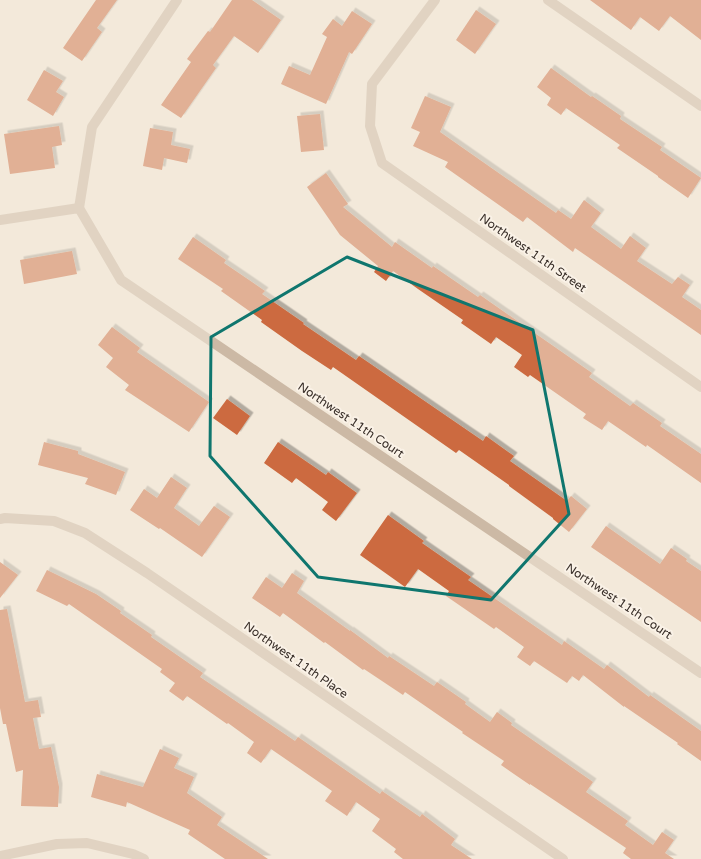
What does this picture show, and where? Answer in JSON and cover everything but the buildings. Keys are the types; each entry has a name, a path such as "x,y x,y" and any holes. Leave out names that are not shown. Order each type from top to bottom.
{"street":[{"path":"0,220 80,208 92,127 177,0"},
{"name":"Northwest 11th Street","path":"435,0 372,84 370,126 382,163 701,387"},
{"path":"548,0 701,106"},
{"name":"Northwest 11th Court","path":"80,208 121,280 701,672"},
{"name":"Northwest 11th Place","path":"0,518 54,520 85,533 147,573 563,859"},
{"path":"0,856 57,844 87,843 133,854 144,859"}],"highlighted area":[{"path":"347,257 533,330 569,514 491,600 318,577 210,456 211,337"}]}
